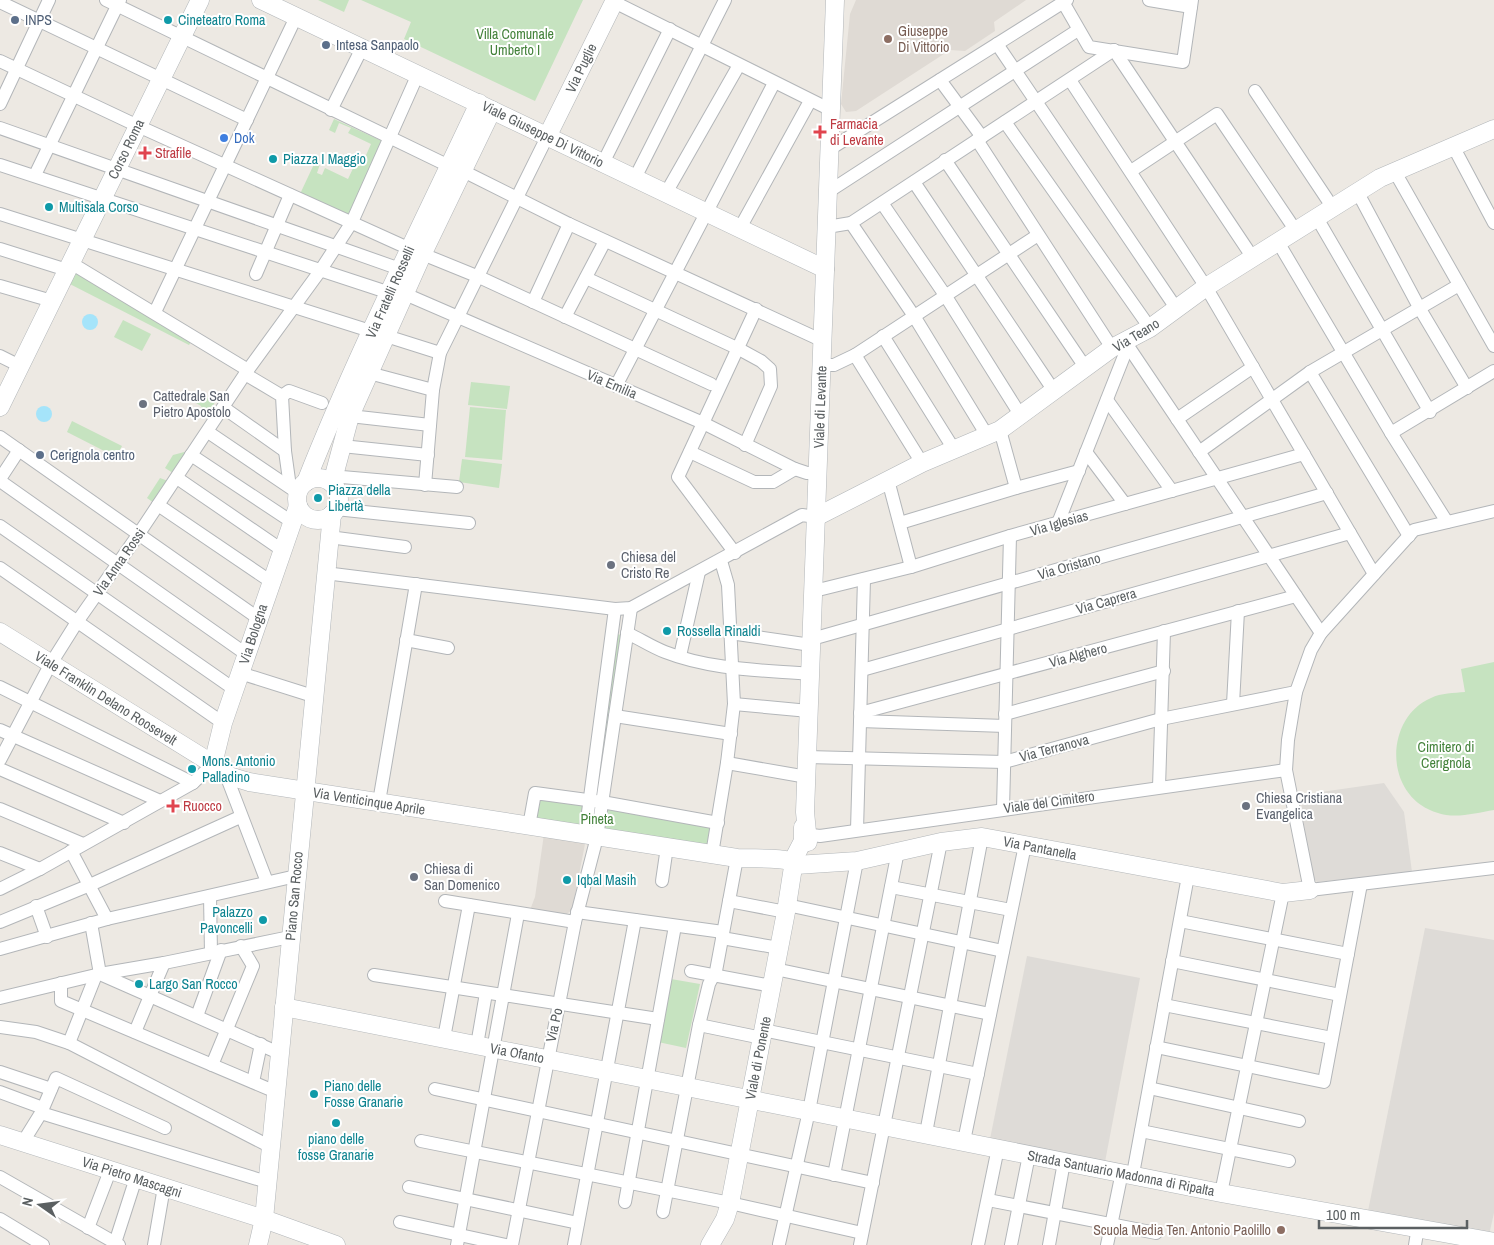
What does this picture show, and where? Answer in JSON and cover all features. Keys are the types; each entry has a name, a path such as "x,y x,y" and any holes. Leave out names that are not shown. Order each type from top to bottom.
{"street":[{"path":"0,104 49,0"},
{"name":"Corso Roma","path":"1,400 20,366 200,0"},
{"name":"Viale Giuseppe Di Vittorio","path":"261,0 826,268"},
{"path":"635,178 724,0"},
{"path":"830,149 1065,1 1078,30 1089,47 1183,62 1191,3 1148,0"},
{"path":"615,1 774,83 831,110"},
{"name":"Via Puglie","path":"547,137 615,1"},
{"name":"Viale di Levante","path":"793,865 807,832 807,757 835,1"},
{"path":"0,2 247,120"},
{"path":"34,175 74,96 114,2 331,110 456,168 569,224 823,341"},
{"path":"155,312 296,17"},
{"path":"603,163 670,29"},
{"path":"828,192 1078,30"},
{"path":"998,44 1176,308"},
{"path":"331,110 362,48"},
{"path":"827,227 851,223 1114,50"},
{"path":"1114,50 1253,258"},
{"path":"0,61 138,126 226,164 416,252 479,277 711,384"},
{"path":"666,193 739,64"},
{"name":"Via Anna Rossi","path":"0,760 50,665 77,622 177,478 247,372 320,271 352,222 418,74"},
{"path":"940,80 960,106 1038,235 1177,419 1321,633"},
{"path":"1070,80 1206,287 1374,574"},
{"path":"616,386 774,83"},
{"path":"1256,92 1333,208"},
{"path":"740,228 810,101"},
{"name":"Via Fratelli Rosselli","path":"297,498 335,408 379,333 485,107"},
{"path":"1131,171 1217,114 1296,231"},
{"path":"1005,122 1150,328"},
{"path":"0,128 209,200 400,269"},
{"name":"Via Teano","path":"816,517 922,463 994,434 1022,416 1085,367 1122,346 1206,287 1358,192 1395,172 1494,128"},
{"path":"426,485 433,390 440,353 456,317 479,277 547,137"},
{"path":"1453,146 1494,223"},
{"path":"945,160 1010,253 1085,367"},
{"name":"Via Emilia","path":"0,165 320,271 397,294 456,317 704,424 795,469 807,473 818,473"},
{"path":"1395,172 1458,286 1494,346"},
{"path":"914,182 1054,391"},
{"path":"1358,192 1420,308 1467,388"},
{"path":"256,274 290,195"},
{"path":"882,203 945,295 1022,416"},
{"path":"0,214 176,268 245,292 440,353"},
{"path":"1317,218 1430,412"},
{"path":"851,223 994,434 1016,488"},
{"path":"533,302 569,224"},
{"path":"822,364 834,366 855,355 1038,235"},
{"path":"565,316 605,241"},
{"path":"1278,242 1391,433 1447,522"},
{"path":"0,249 69,266 155,312 282,396"},
{"name":"Via Fratelli Rosselli","path":"397,294 400,269 416,252"},
{"path":"586,278 739,349 761,361 770,369 771,386 746,445"},
{"path":"0,286 52,301"},
{"path":"1199,452 1310,372 1458,286"},
{"path":"735,553 678,477 756,310"},
{"name":"Via Fratelli Rosselli","path":"332,483 350,416 369,373 379,333"},
{"path":"884,336 955,451"},
{"path":"1058,523 1107,400 1122,346"},
{"path":"855,355 922,463"},
{"path":"0,356 20,366"},
{"path":"1177,419 1253,367"},
{"path":"1391,433 1430,412 1494,371"},
{"path":"1310,372 1409,536"},
{"path":"369,373 433,390"},
{"path":"282,396 289,391 322,403"},
{"path":"282,396 284,451 302,512 313,519 326,518 334,511 469,523"},
{"path":"1107,400 1172,492"},
{"path":"224,408 284,451"},
{"path":"350,416 430,425"},
{"path":"208,432 297,498"},
{"path":"0,437 258,618"},
{"path":"342,446 428,455"},
{"path":"19,450 0,480 246,654"},
{"path":"690,452 754,482 773,482 795,469"},
{"path":"1086,452 1125,504"},
{"name":"Via Iglesias","path":"814,591 911,567 1010,536 1304,454"},
{"path":"192,455 297,498"},
{"path":"900,523 1079,471"},
{"path":"177,478 282,550"},
{"path":"297,498 319,478 332,483 338,495 329,537 325,573 615,609 631,608 721,561 802,515 816,517"},
{"path":"332,483 342,478 457,488"},
{"path":"888,480 911,567"},
{"name":"Via Oristano","path":"812,642 862,625 1327,493"},
{"name":"Via Bologna","path":"212,764 222,723 282,550 297,498"},
{"path":"158,505 270,582"},
{"path":"1494,511 1414,530 1321,633 1311,650 1296,692 1288,740 1287,775 1310,890 1494,868"},
{"path":"0,526 98,593 237,681 313,696"},
{"name":"Via Caprera","path":"862,670 1350,533"},
{"path":"1003,809 1010,536"},
{"path":"329,537 405,547"},
{"path":"712,854 728,763 734,704 728,585 721,561"},
{"path":"0,568 222,723"},
{"path":"680,656 699,572"},
{"name":"Piano San Rocco","path":"258,1245 264,1219 325,573"},
{"path":"857,830 864,579"},
{"path":"379,802 416,584"},
{"name":"Via Alghero","path":"860,717 1007,674 1296,596"},
{"path":"596,802 615,716 631,608"},
{"path":"596,802 615,609"},
{"path":"1233,704 1238,611"},
{"path":"1159,787 1164,631"},
{"name":"Viale Franklin Delano Roosevelt","path":"0,632 50,665 212,764"},
{"path":"627,633 665,652 732,668 810,674"},
{"path":"730,633 812,642"},
{"path":"406,640 448,648"},
{"path":"860,717 1005,720 1164,670"},
{"path":"0,687 194,783"},
{"name":"Via Terranova","path":"807,757 1004,762 1161,720 1296,692"},
{"path":"734,704 809,711"},
{"path":"615,716 731,734"},
{"path":"0,730 160,802"},
{"path":"728,763 807,777"},
{"path":"0,889 40,869 194,783 212,764"},
{"name":"Via Venticinque Aprile","path":"212,764 226,775 304,791 737,858 764,859 772,857 793,865"},
{"path":"0,769 124,823"},
{"path":"226,775 240,817 267,882"},
{"name":"Viale del Cimitero","path":"807,832 820,836 1159,787 1287,775"},
{"path":"529,826 534,793 718,823"},
{"name":"Via Po","path":"512,1245 576,917 596,802"},
{"path":"0,809 83,844"},
{"path":"0,922 90,885 240,817"},
{"path":"926,1133 982,837"},
{"name":"Via Pantanella","path":"793,865 857,861 941,842 982,837 1283,893 1310,890"},
{"path":"421,1141 730,1203 785,1216 861,1239 941,842"},
{"path":"964,1141 1025,845"},
{"path":"662,881 667,848"},
{"path":"71,851 107,919"},
{"path":"834,1174 898,851"},
{"path":"0,853 40,869"},
{"path":"664,1212 699,1025 709,984 714,976 737,858"},
{"path":"779,1244 809,1111 857,861"},
{"name":"Viale di Ponente","path":"710,1245 726,1219 730,1203 787,908 793,865"},
{"path":"0,949 107,919 296,876"},
{"path":"1107,1245 1111,1224 1141,1131 1188,876"},
{"path":"1156,1047 1324,1082 1361,884"},
{"path":"891,887 1011,910"},
{"path":"1221,1193 1283,893"},
{"path":"196,1016 216,951 210,896"},
{"path":"444,901 518,914 635,920 723,935 779,948"},
{"path":"729,901 846,917 1003,951"},
{"path":"444,1038 469,905"},
{"path":"36,906 46,937"},
{"path":"484,1047 503,996 518,914"},
{"path":"574,1245 619,1014 635,920"},
{"path":"1180,922 1348,954"},
{"path":"68,1043 98,975 91,923"},
{"path":"625,1202 675,926"},
{"path":"0,998 98,975 290,937"},
{"path":"212,1065 253,966 241,946"},
{"path":"1172,961 1340,995"},
{"path":"135,1032 164,963"},
{"path":"691,971 714,976 834,981 990,1014"},
{"path":"98,975 280,1052"},
{"path":"374,975 658,1019"},
{"path":"61,984 61,1001 276,1092"},
{"path":"458,1240 483,1099 486,993"},
{"path":"1164,1005 1332,1038"},
{"name":"Via Ofanto","path":"284,1007 750,1100"},
{"path":"699,1025 822,1042 978,1074"},
{"path":"0,1027 36,1032 68,1043 271,1146"},
{"path":"253,1082 261,1044"},
{"path":"0,1072 53,1084 165,1128"},
{"path":"23,1142 42,1110 53,1084"},
{"path":"1149,1088 1299,1121"},
{"path":"435,1089 873,1183"},
{"path":"0,1092 42,1110 267,1182"},
{"name":"Strada Santuario Madonna di Ripalta","path":"750,1100 926,1133 1221,1193 1418,1227 1458,1240 1494,1242"},
{"path":"1141,1131 1289,1162"},
{"name":"Via Pietro Mascagni","path":"0,1135 264,1219 303,1239 336,1245"},
{"path":"978,1245 998,1148"},
{"path":"1012,1245 1029,1155"},
{"path":"1049,1245 1064,1162"},
{"path":"88,1228 108,1176"},
{"path":"0,1178 117,1244 134,1184"},
{"path":"154,1245 164,1187"},
{"path":"409,1187 578,1223"},
{"path":"988,1200 1156,1233"},
{"path":"0,1219 43,1245"},
{"path":"400,1222 458,1240 506,1245"},
{"path":"1415,1245 1418,1227"}],"shaded area":[{"path":"856,0 1026,0 994,22 995,31 965,51 950,50 856,111 846,112 841,104 850,14"},
{"path":"1384,783 1404,812 1412,872 1317,882 1311,876 1300,795"},
{"path":"544,834 581,839 585,844 572,910 564,916 530,910 535,897"},
{"path":"1425,928 1494,940 1494,1213 1489,1235 1368,1211"},
{"path":"1027,956 1140,978 1105,1162 990,1139"}],"green space":[{"path":"318,0 349,0 344,12"},
{"name":"Villa Comunale Umberto I","path":"361,0 583,0 535,101 404,39 411,22"},
{"path":"334,119 382,141 349,215 300,194 315,162 320,164 317,173 322,175 325,168 348,179 357,160 363,162 371,144 348,133 351,128 339,123 335,133 329,130"},
{"path":"71,263 195,336 189,345 62,280"},
{"path":"123,320 151,334 142,351 114,337"},
{"path":"471,382 510,386 507,409 468,405"},
{"path":"203,395 215,402 205,419 201,406 191,400"},
{"path":"470,407 506,410 502,460 465,457"},
{"path":"72,421 122,446 116,457 67,432"},
{"path":"188,451 173,473 165,468 173,455"},
{"path":"462,459 502,464 499,488 459,482"},
{"path":"160,478 168,481 154,503 147,498"},
{"name":"Pineta","path":"612,633 626,636 602,802 718,823 712,854 529,826 535,793 589,802"},
{"name":"Cimitero di Cerignola","path":"1494,662 1494,810 1458,815 1438,813 1420,804 1407,791 1399,775 1396,757 1398,739 1405,722 1416,708 1435,696 1465,692 1461,669"},
{"path":"671,979 700,984 686,1048 658,1042"}],"water":[{"path":"87,314 93,314 98,319 96,328 87,330 82,325 82,319"},
{"path":"41,406 47,406 52,411 50,420 41,422 36,417 36,411"}],"place":[{"name":"INPS","path":"15,20"},
{"name":"Cineteatro Roma","path":"168,20"},
{"name":"Giuseppe Di Vittorio","path":"888,39"},
{"name":"Intesa Sanpaolo","path":"326,45"},
{"name":"Farmacia di Levante","path":"820,132"},
{"name":"Dok","path":"224,138"},
{"name":"Strafile","path":"145,153"},
{"name":"Piazza I Maggio","path":"273,159"},
{"name":"Multisala Corso","path":"49,207"},
{"name":"Cattedrale San Pietro Apostolo","path":"143,404"},
{"name":"Cerignola centro","path":"40,455"},
{"name":"Piazza della Libertà","path":"318,498"},
{"name":"Chiesa del Cristo Re","path":"611,565"},
{"name":"Rossella Rinaldi","path":"667,631"},
{"name":"Mons. Antonio Palladino","path":"192,769"},
{"name":"Ruocco","path":"173,806"},
{"name":"Chiesa Cristiana Evangelica","path":"1246,806"},
{"name":"Chiesa di San Domenico","path":"414,877"},
{"name":"Iqbal Masih","path":"567,880"},
{"name":"Palazzo Pavoncelli","path":"263,920"},
{"name":"Largo San Rocco","path":"139,984"},
{"name":"Piano delle Fosse Granarie","path":"314,1094"},
{"name":"piano delle fosse Granarie","path":"336,1123"},
{"name":"Scuola Media Ten. Antonio Paolillo","path":"1281,1230"}]}
